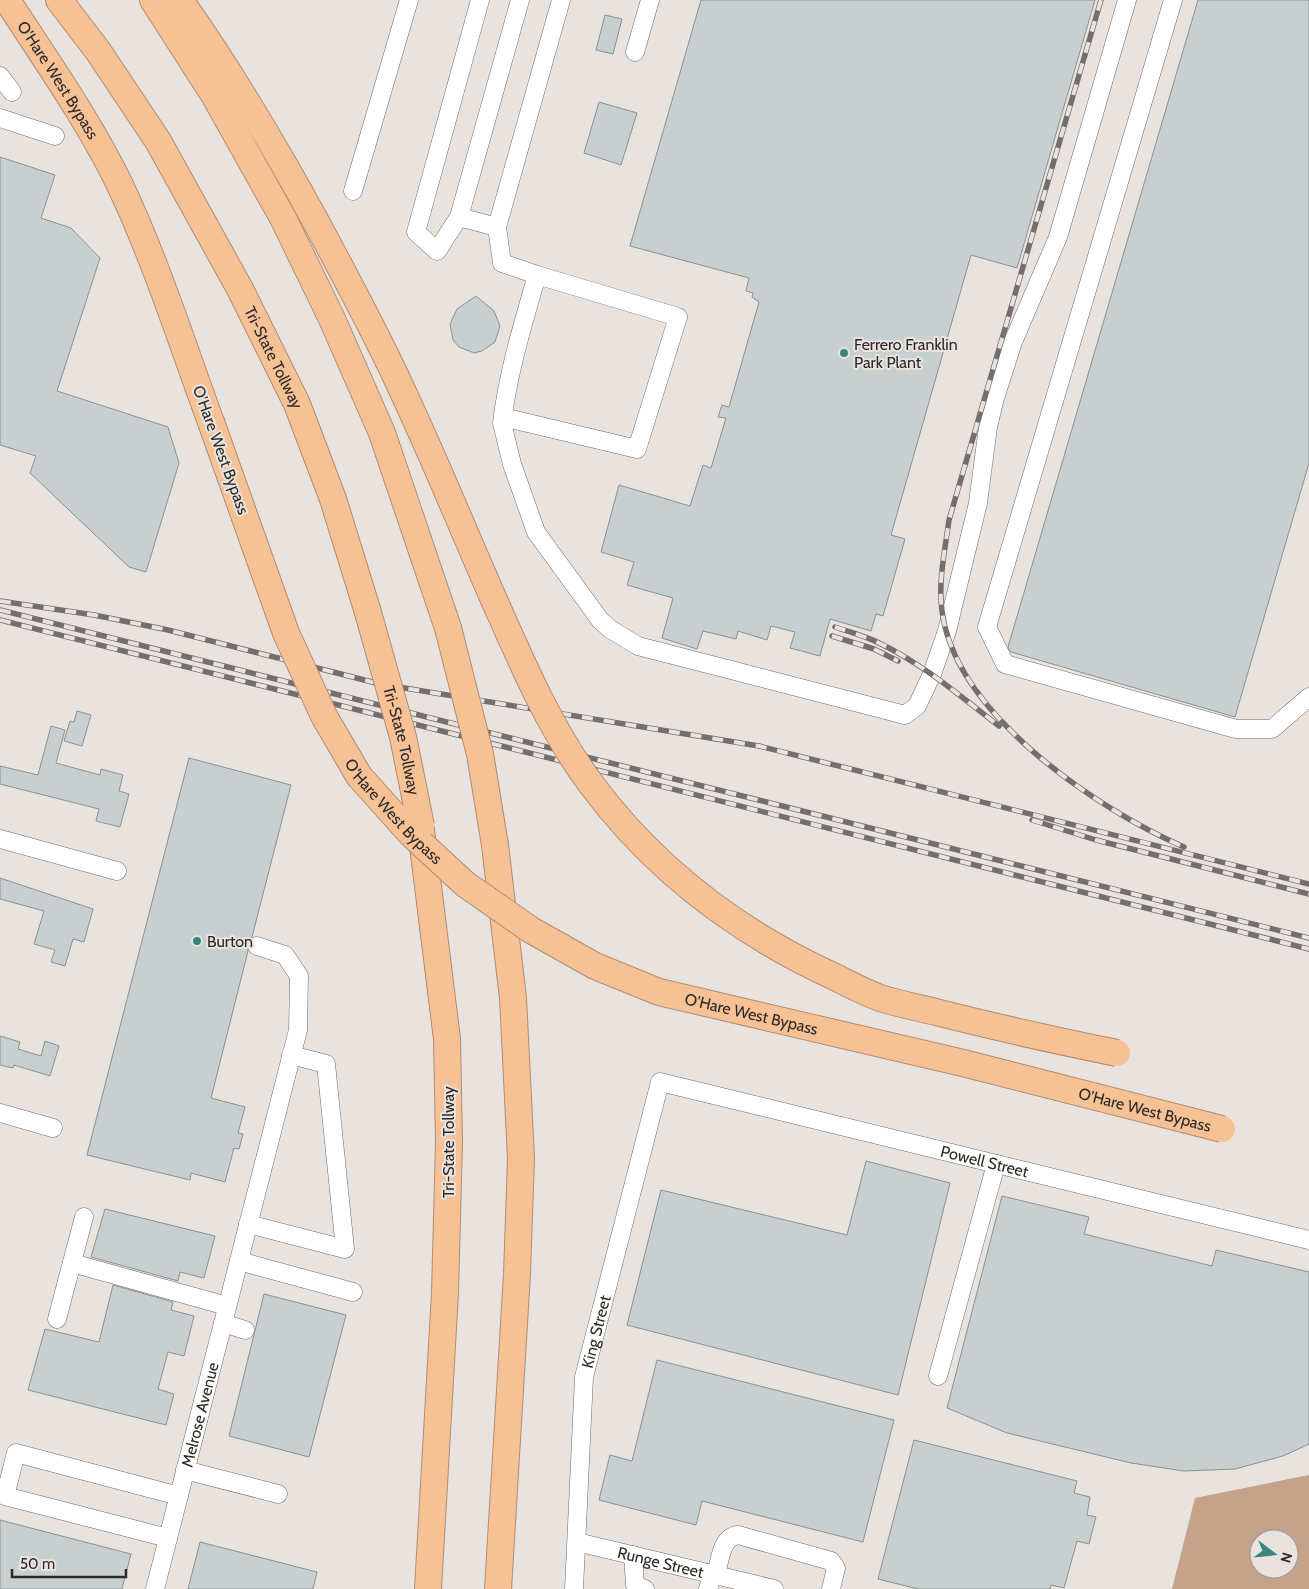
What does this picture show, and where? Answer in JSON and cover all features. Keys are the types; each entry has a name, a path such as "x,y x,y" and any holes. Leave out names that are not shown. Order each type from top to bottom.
{"highway":[{"name":"O'Hare West Bypass","path":"7,0 72,100 117,181 150,255 286,633 324,716 359,776 411,834 465,884 531,930 595,966 659,992 963,1063 1222,1129"},
{"name":"Tri-State Tollway","path":"59,0 98,51 158,141 245,298 298,404 333,499 367,609 403,738 421,826 447,1039 449,1142 445,1293 428,1589"},
{"path":"153,0 214,95 283,218 332,319 382,433 448,628 480,754 495,845 513,998 520,1158 517,1283 498,1589"},
{"path":"180,0 221,59 274,146 384,353 535,693 590,783 638,838 686,885 730,918 770,944 879,997 1004,1030 1117,1053"}],"street":[{"path":"353,191 409,0"},
{"path":"480,0 416,232 437,251 459,217 520,0"},
{"path":"503,417 638,450 678,317 502,263 497,227 560,0"},
{"path":"635,52 650,0"},
{"path":"537,275 512,362 502,423 512,464 536,532 600,620 610,629 638,646 904,715 917,706 932,674 956,594 978,503 988,427 995,398 1012,342 1058,237 1127,0"},
{"path":"1173,0 987,628 1005,664 1236,728 1272,729 1309,697"},
{"path":"0,76 12,92"},
{"path":"0,118 55,136"},
{"path":"459,217 497,227"},
{"path":"0,838 117,871"},
{"name":"Melrose Avenue","path":"155,1589 298,1030 299,976 285,955 257,946"},
{"path":"246,1232 345,1249 326,1064 291,1055"},
{"name":"Powell Street","path":"660,1082 1309,1240"},
{"name":"King Street","path":"574,1589 584,1377 660,1082"},
{"path":"0,1113 53,1128"},
{"path":"938,1376 996,1164"},
{"path":"57,1319 84,1217"},
{"path":"239,1261 353,1292"},
{"path":"72,1263 227,1306"},
{"path":"223,1324 245,1330"},
{"path":"168,1538 5,1496 16,1453 179,1496"},
{"path":"185,1470 278,1494"},
{"path":"712,1579 726,1541 731,1536 738,1534 831,1561 836,1568 831,1589"},
{"name":"Runge Street","path":"577,1542 633,1555 712,1579 774,1589"},
{"path":"633,1555 635,1585 645,1589"}],"shaded area":[{"path":"1309,1475 1309,1589 1172,1589 1195,1498"}],"building":[{"name":"Ferrero Franklin Park Plant","path":"701,0 1095,0 1017,268 971,255 891,535 905,539 883,616 876,614 871,631 830,619 820,656 790,648 795,632 771,626 767,640 738,631 736,639 703,631 697,649 662,638 673,598 627,585 634,562 601,552 619,485 690,506 703,465 711,468 726,418 718,417 722,405 729,407 759,302 752,297 753,293 746,291 749,278 630,246"},
{"path":"1198,0 1309,0 1309,463 1235,717 1011,652 1008,647"},
{"path":"605,15 622,19 613,54 596,50"},
{"path":"599,102 637,113 621,165 584,153"},
{"path":"0,157 55,175 41,218 71,228 100,258 57,391 168,427 179,463 146,572 129,567 30,473 36,456 0,445"},
{"path":"476,296 494,311 500,326 495,342 482,351 474,353 459,347 453,340 450,324 457,309"},
{"path":"77,711 91,715 82,746 64,741 70,721 74,722"},
{"path":"51,726 65,730 56,763 100,775 101,769 123,775 119,791 129,794 120,827 96,821 99,809 0,784 0,766 38,775"},
{"name":"Burton","path":"189,758 291,785 252,937 247,943 248,951 211,1098 245,1107 238,1133 243,1134 239,1149 234,1148 225,1182 191,1173 190,1180 87,1155"},
{"path":"0,878 93,909 84,942 73,939 65,966 51,962 55,950 34,944 44,911 0,899"},
{"path":"0,1036 20,1042 18,1049 41,1056 45,1041 59,1046 50,1076 14,1065 13,1068 0,1065"},
{"path":"866,1161 950,1183 898,1395 627,1325 661,1190 847,1235"},
{"path":"1002,1196 1089,1217 1084,1234 1212,1266 1216,1250 1309,1272 1309,1444 1283,1456 1235,1469 1184,1471 1131,1463 1007,1433 947,1408"},
{"path":"105,1209 215,1236 204,1278 180,1272 178,1281 91,1257"},
{"path":"113,1285 173,1302 171,1310 194,1316 184,1356 168,1352 158,1389 174,1394 166,1425 28,1390 45,1329 99,1342"},
{"path":"264,1294 346,1315 309,1457 229,1436"},
{"path":"657,1360 894,1420 863,1542 702,1501 696,1525 599,1500 610,1455 632,1461"},
{"path":"914,1440 1077,1481 1074,1493 1090,1497 1087,1515 1096,1517 1089,1544 1077,1541 1064,1588 1051,1585 1050,1589 918,1589 878,1579"},
{"path":"0,1520 131,1554 122,1589 0,1589"},
{"path":"200,1542 317,1572 313,1589 188,1589"}],"railway":[{"path":"1101,0 949,520 941,577 942,611 953,649 973,686 1001,721 1035,753 1073,783 1111,809 1184,847"},
{"path":"0,601 94,615 168,630 380,684 759,746 1309,884"},
{"path":"0,610 1309,938"},
{"path":"0,620 1309,949"},
{"path":"835,627 863,636 895,651 941,681 999,726"},
{"path":"832,636 874,649 898,661"},
{"path":"1032,820 1096,840 1309,894"}],"place":[{"name":"Ferrero Franklin Park Plant","path":"844,353"},
{"name":"Burton","path":"197,941"}]}
